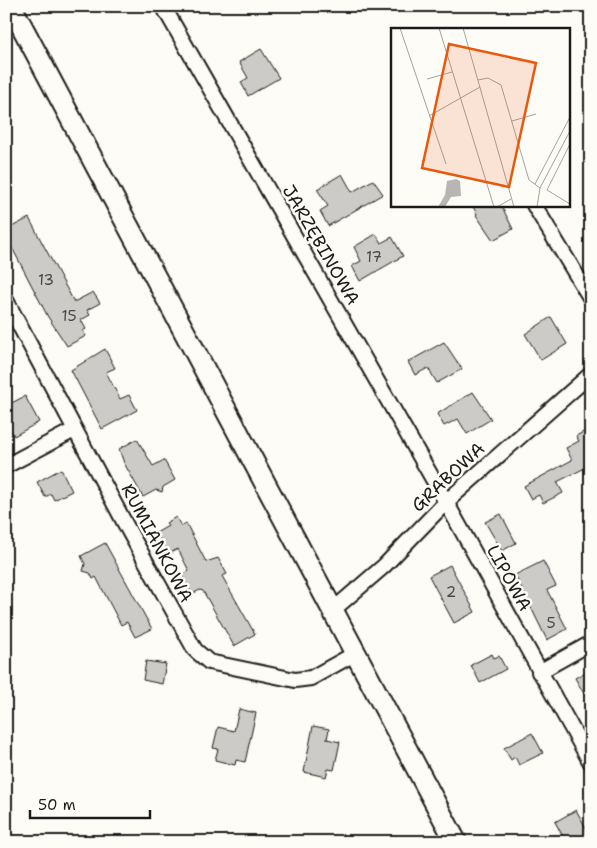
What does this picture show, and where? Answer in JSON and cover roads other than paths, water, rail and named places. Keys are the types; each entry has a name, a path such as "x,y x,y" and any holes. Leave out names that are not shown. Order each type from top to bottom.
{"main road":[{"path":"12,6 456,842"}],"street":[{"name":"JARZĘBINOWA","path":"163,6 446,502"},
{"path":"535,206 591,299"},
{"name":"RUMIANKOWA","path":"6,300 74,430 182,630 195,650 209,662 294,680 310,678 356,653"},
{"name":"GRABOWA","path":"333,610 384,566 446,502 591,374"},
{"path":"6,466 74,430"},
{"name":"LIPOWA","path":"446,502 591,763"},
{"path":"539,672 591,643"}]}
